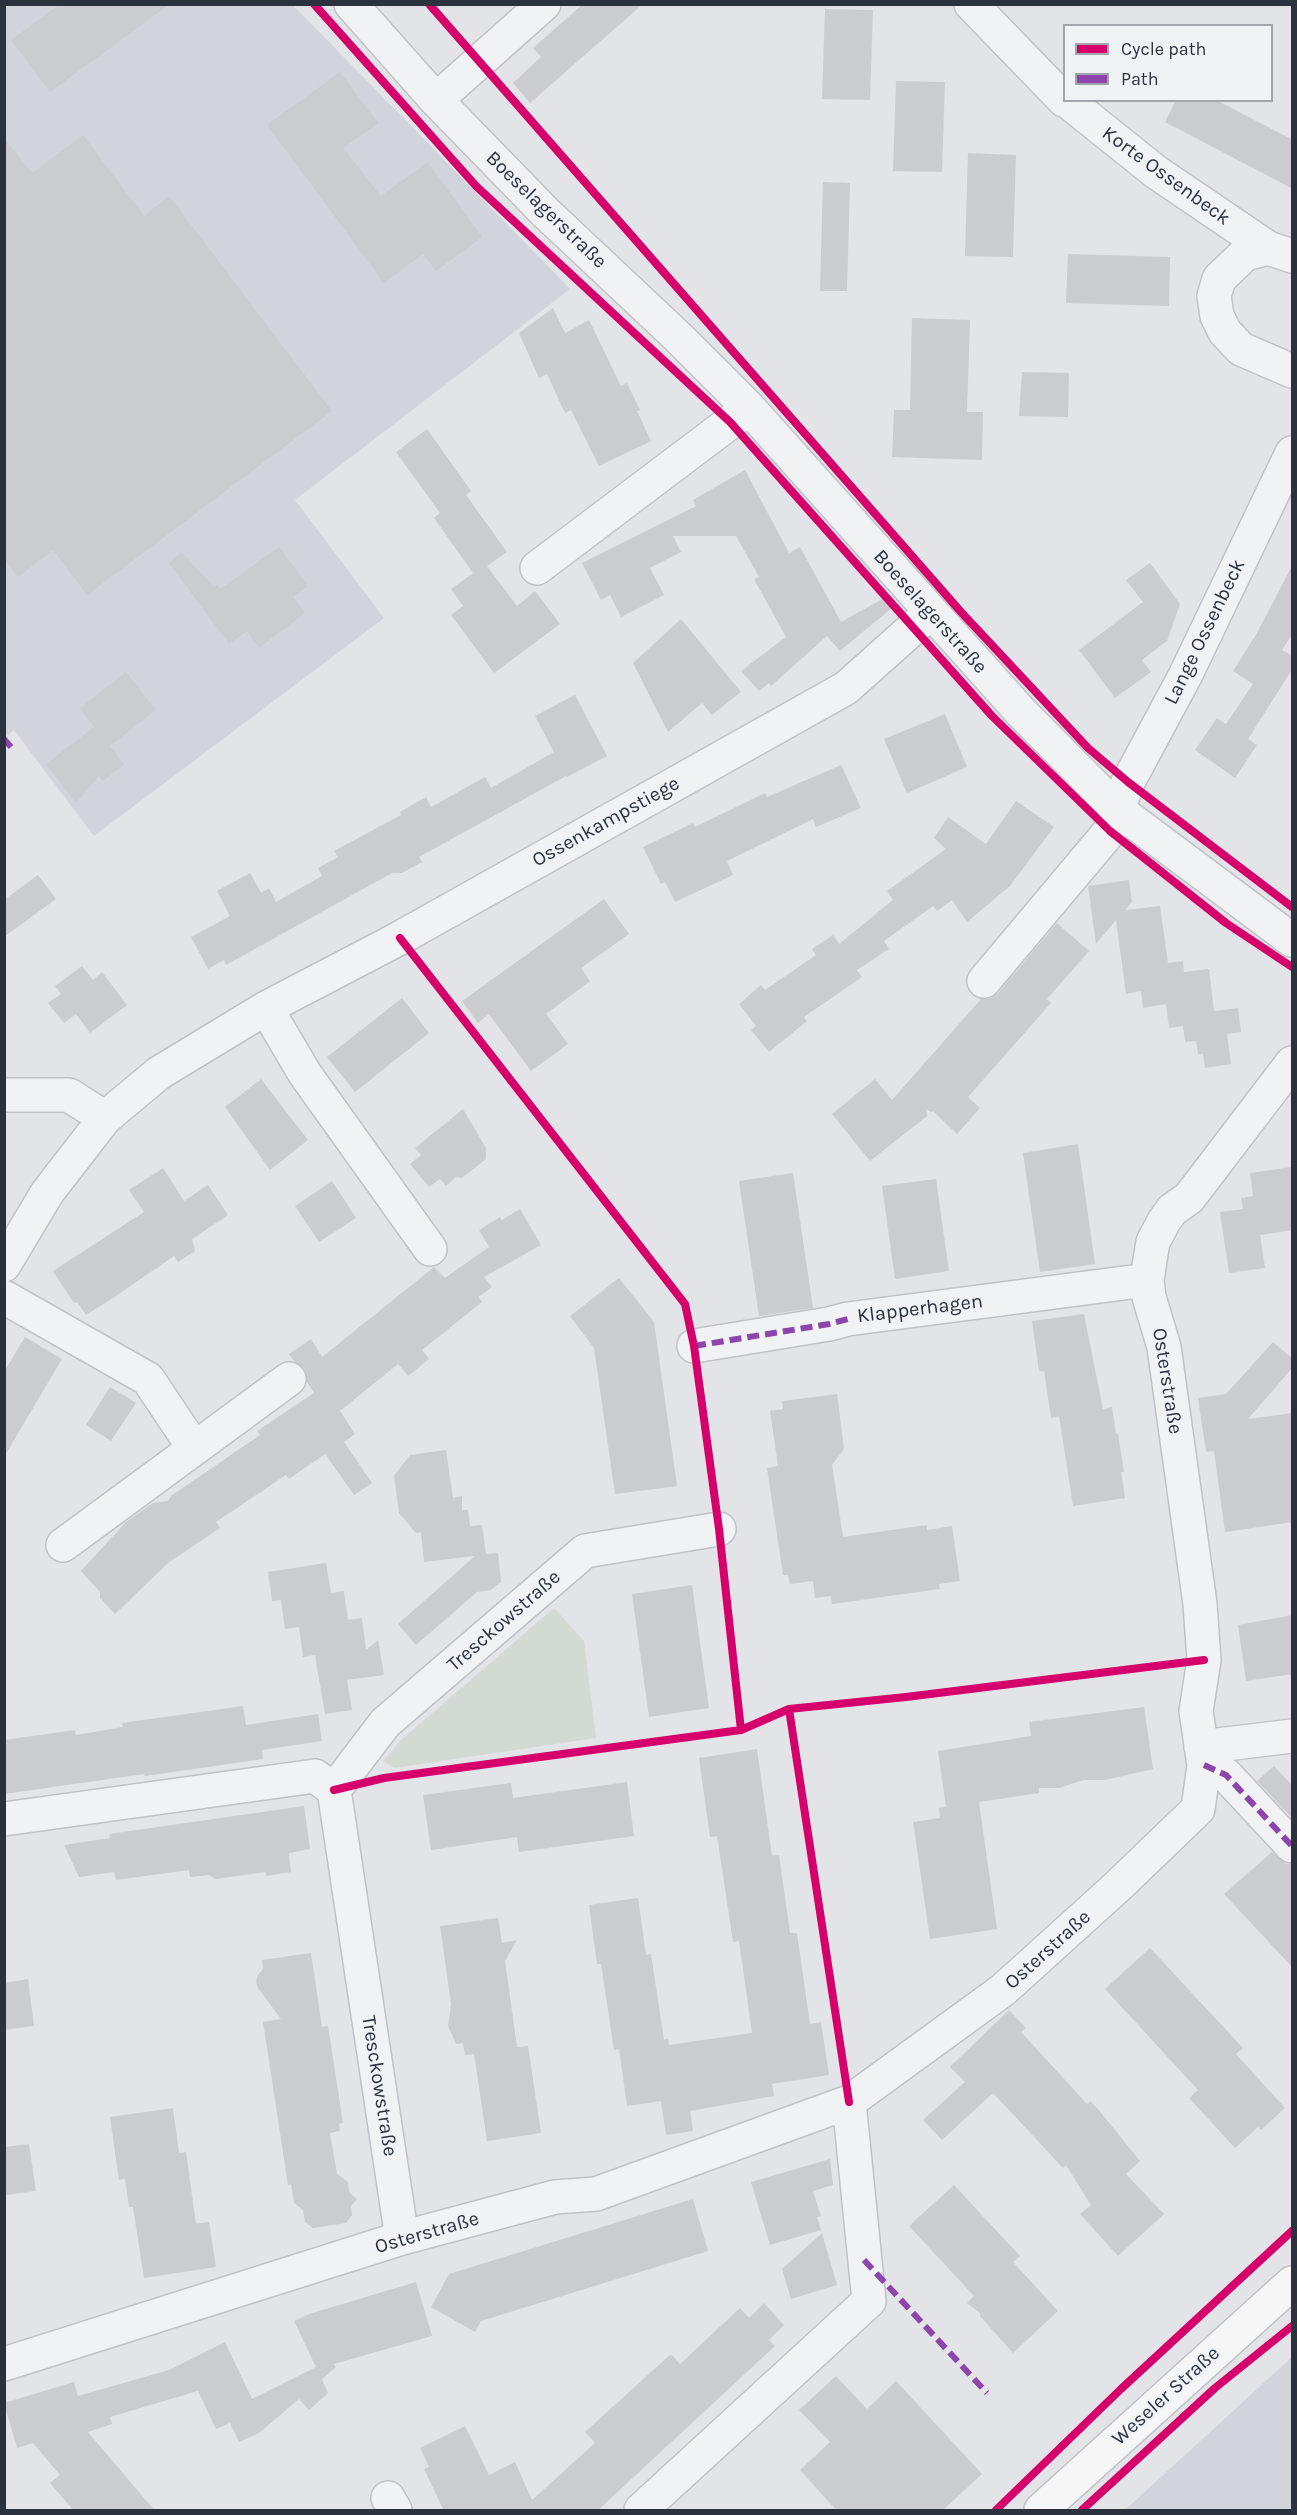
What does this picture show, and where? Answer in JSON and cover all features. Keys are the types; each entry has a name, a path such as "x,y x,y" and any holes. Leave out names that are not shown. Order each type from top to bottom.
{"main road":[{"name":"Weseler Straße","path":"1041,2511 1293,2283"}],"street":[{"name":"Boeselagerstraße","path":"351,4 435,100 545,213 678,337 749,408 930,613 1020,711 1118,810 1293,940"},
{"path":"435,100 544,4"},
{"name":"Korte Ossenbeck","path":"971,4 1063,98"},
{"name":"Korte Ossenbeck","path":"1068,102 1156,172 1280,252"},
{"name":"Korte Ossenbeck","path":"1280,252 1245,254 1219,279 1214,296 1217,316 1226,332 1241,349 1293,371"},
{"path":"537,568 749,408"},
{"name":"Lange Ossenbeck","path":"1118,810 1128,782 1185,676 1293,453"},
{"name":"Ossenkampstiege","path":"4,1265 47,1193 105,1118 159,1072 266,1008 399,938 846,688 930,613"},
{"path":"984,981 1110,831 1118,810"},
{"path":"266,1008 305,1074 430,1249"},
{"name":"Osterstraße","path":"4,2364 402,2238 555,2198 596,2194 849,2102 1004,1990 1198,1809 1203,1756 1196,1711 1204,1660 1200,1604 1164,1347 1149,1297 1147,1280 1153,1242 1164,1221 1172,1210 1189,1198 1293,1063"},
{"path":"4,1095 69,1095 105,1118"},
{"name":"Klapperhagen","path":"694,1346 848,1319 1147,1280"},
{"path":"4,1297 148,1379 194,1448"},
{"path":"63,1545 289,1379"},
{"name":"Tresckowstraße","path":"402,2238 334,1790 385,1723 585,1551 718,1529"},
{"path":"1203,1756 1293,1736"},
{"path":"1203,1756 1226,1774 1293,1846"},
{"path":"4,1819 315,1776 334,1790"},
{"path":"641,2511 868,2301 849,2102"}],"shaded area":[{"path":"5,5 293,5 570,289 295,500 384,618 94,836 14,730 5,737"},
{"path":"554,1608 584,1641 596,1738 394,1768 383,1761 400,1741"},
{"path":"1292,2357 1292,2510 1125,2510"}],"building":[{"path":"60,4 170,4 50,92 11,40"},
{"path":"583,4 643,4 530,103 513,83 541,57 533,48"},
{"path":"825,9 873,10 870,100 822,99"},
{"path":"340,72 378,123 343,148 381,196 428,162 482,237 436,271 423,254 384,283 267,125"},
{"path":"896,81 945,82 942,172 893,171"},
{"path":"1175,102 1220,102 1293,140 1293,189 1165,122"},
{"path":"83,135 144,216 169,196 332,411 87,595 53,550 18,577 4,559 4,138 32,173"},
{"path":"968,153 1016,155 1013,257 965,256"},
{"path":"823,182 850,183 847,291 820,291"},
{"path":"1068,254 1170,257 1169,306 1066,303"},
{"path":"553,308 565,333 589,320 621,386 627,383 651,441 599,466 571,410 565,413 547,374 539,378 519,333"},
{"path":"912,318 970,320 967,412 983,412 982,460 892,457 894,410 910,410"},
{"path":"1022,372 1069,373 1068,417 1019,416"},
{"path":"427,429 471,491 466,495 507,552 487,566 517,606 535,591 560,624 494,673 451,615 463,606 451,589 473,573 434,518 440,513 396,452"},
{"path":"745,470 789,553 800,547 841,622 886,597 893,607 840,651 827,636 771,686 769,683 759,691 741,671 786,637 754,579 759,577 736,536 673,536 681,552 650,568 664,595 621,617 610,595 601,600 582,563 696,506 693,500"},
{"path":"279,547 308,586 293,597 305,613 259,648 247,631 229,644 169,563 181,552 214,587 217,585 220,589"},
{"path":"1150,563 1180,604 1167,641 1142,660 1151,672 1115,698 1079,650 1143,602 1126,580"},
{"path":"1293,564 1293,633 1282,650 1293,656 1293,668 1248,739 1257,745 1235,778 1195,750 1217,718 1226,724 1253,684 1233,671 1257,633"},
{"path":"681,619 741,692 712,715 702,703 668,732 633,663"},
{"path":"126,672 156,710 110,746 124,765 103,781 99,776 76,803 46,764 94,727 80,708"},
{"path":"575,695 607,756 419,857 422,862 402,873 392,873 226,965 224,960 208,969 191,937 230,916 217,891 250,873 261,893 269,888 276,902 322,876 318,868 338,857 334,851 401,815 400,812 426,797 431,807 485,777 491,788 554,752 535,716"},
{"path":"945,714 967,767 907,793 884,739"},
{"path":"841,765 861,808 816,827 813,819 727,861 733,875 675,902 665,882 661,884 643,847 693,823 695,827 765,793 767,797"},
{"path":"1016,801 1054,827 1010,886 967,922 952,900 937,911 933,906 884,941 889,949 857,970 862,977 804,1017 807,1021 769,1052 751,1030 756,1026 739,1004 761,985 765,990 816,955 812,949 833,935 839,944 893,900 887,891 946,849 934,838 948,817 986,844"},
{"path":"38,875 56,899 4,937 4,900"},
{"path":"1129,880 1132,902 1125,910 1160,906 1168,963 1183,961 1184,972 1209,969 1214,1011 1238,1008 1241,1032 1227,1034 1231,1064 1205,1068 1203,1054 1198,1054 1196,1041 1185,1042 1183,1026 1169,1028 1166,1004 1143,1008 1141,991 1126,994 1116,920 1096,944 1088,886"},
{"path":"604,899 629,934 581,968 590,981 546,1014 568,1044 531,1071 489,1014 478,1023 462,1001"},
{"path":"1057,923 1089,951 1047,999 1051,1003 968,1097 980,1108 957,1134 933,1111 926,1109 927,1116 870,1161 832,1114 875,1079 892,1100 981,999 991,998 998,993"},
{"path":"82,966 93,980 102,972 127,1005 90,1033 76,1014 64,1023 48,1003 61,994 55,986"},
{"path":"402,998 429,1033 355,1092 327,1057"},
{"path":"261,1079 308,1140 270,1170 225,1107"},
{"path":"463,1109 486,1148 486,1159 462,1178 456,1177 446,1186 440,1179 429,1187 410,1164 421,1155 415,1148"},
{"path":"1078,1144 1095,1264 1040,1272 1023,1153"},
{"path":"1292,1167 1293,1230 1260,1235 1265,1268 1229,1273 1220,1212 1243,1209 1241,1198 1253,1196 1250,1173"},
{"path":"163,1168 184,1201 208,1185 228,1215 192,1239 195,1251 178,1262 174,1256 86,1315 78,1303 73,1302 53,1271 144,1212 129,1190"},
{"path":"793,1173 813,1308 759,1316 739,1181"},
{"path":"936,1179 949,1271 895,1279 882,1186"},
{"path":"332,1181 356,1218 319,1242 295,1206"},
{"path":"520,1209 541,1245 484,1277 492,1287 478,1297 482,1302 422,1350 429,1359 408,1376 398,1364 340,1411 355,1434 344,1442 372,1483 354,1495 325,1454 289,1479 286,1475 216,1522 220,1528 168,1563 115,1614 100,1598 100,1592 81,1571 126,1522 153,1503 168,1501 171,1496 260,1435 257,1431 314,1393 307,1382 304,1368 289,1354 311,1339 322,1357 434,1267 445,1278 489,1247 479,1230 500,1217 502,1220"},
{"path":"619,1278 654,1322 677,1486 615,1494 594,1348 570,1316"},
{"path":"1084,1314 1103,1409 1112,1407 1124,1472 1121,1472 1125,1498 1073,1506 1059,1416 1051,1418 1044,1371 1039,1371 1032,1321"},
{"path":"25,1337 62,1359 4,1457 4,1372"},
{"path":"1273,1342 1293,1359 1293,1367 1248,1419 1293,1413 1293,1522 1225,1532 1214,1451 1206,1452 1198,1398 1226,1394"},
{"path":"110,1387 136,1403 111,1441 86,1425"},
{"path":"837,1394 844,1449 832,1465 843,1537 927,1525 927,1530 952,1526 960,1581 939,1584 940,1589 832,1604 831,1596 815,1598 813,1581 790,1584 788,1575 783,1575 767,1468 778,1466 770,1411 783,1409 782,1401"},
{"path":"446,1450 453,1498 462,1496 462,1510 468,1510 470,1526 482,1525 486,1554 498,1553 501,1582 491,1590 477,1592 416,1645 398,1624 475,1556 424,1562 421,1532 416,1533 399,1513 394,1476 410,1455"},
{"path":"326,1563 331,1593 344,1591 348,1620 362,1618 366,1650 378,1640 384,1675 347,1680 352,1710 325,1714 315,1655 303,1657 299,1627 285,1629 281,1600 272,1601 268,1572"},
{"path":"692,1585 709,1708 649,1717 632,1594"},
{"path":"1293,1615 1293,1674 1246,1681 1238,1625"},
{"path":"243,1706 246,1725 318,1714 322,1741 262,1750 263,1759 4,1794 4,1740 75,1730 76,1735 123,1727 122,1723"},
{"path":"1144,1707 1153,1769 1105,1780 1083,1780 1059,1788 1039,1788 1039,1793 979,1802 997,1929 930,1939 913,1822 940,1818 939,1808 946,1807 938,1751 1031,1736 1029,1722"},
{"path":"757,1749 772,1856 779,1855 790,1933 797,1933 810,2024 821,2022 829,2075 772,2084 774,2096 690,2111 693,2131 666,2135 661,2101 627,2106 619,2049 614,2050 601,1964 597,1964 589,1905 638,1898 646,1955 651,1954 664,2040 668,2039 669,2045 752,2033 739,1941 733,1942 717,1836 710,1837 699,1758"},
{"path":"1274,1766 1293,1786 1293,1819 1257,1781"},
{"path":"627,1782 634,1836 519,1852 517,1837 431,1850 423,1795 511,1783 513,1798"},
{"path":"304,1806 310,1849 289,1853 291,1872 266,1876 266,1872 215,1879 209,1875 190,1877 189,1870 116,1880 114,1872 79,1877 64,1845 110,1838 109,1834"},
{"path":"1272,1852 1286,1864 1293,1864 1293,1968 1224,1894"},
{"path":"498,1918 502,1943 517,1940 505,1961 517,2047 528,2046 541,2133 487,2141 474,2054 465,2055 463,2043 456,2044 448,2026 451,2004 440,1926"},
{"path":"1150,1948 1243,2048 1236,2054 1285,2108 1261,2130 1258,2127 1235,2148 1189,2098 1198,2090 1105,1989"},
{"path":"311,1953 322,2027 328,2026 343,2123 339,2124 340,2131 330,2133 337,2174 348,2182 349,2192 357,2199 351,2206 352,2215 346,2223 313,2228 305,2222 303,2210 294,2203 291,2184 288,2185 263,2022 281,2019 256,1982 263,1969 262,1960"},
{"path":"28,1979 34,2026 4,2030 4,1983"},
{"path":"1009,2010 1026,2028 1021,2032 1087,2104 1090,2101 1098,2109 1140,2161 1126,2174 1164,2214 1118,2256 1080,2214 1091,2205 1066,2165 1063,2168 993,2093 942,2140 923,2120 965,2082 950,2067"},
{"path":"173,2108 179,2153 186,2152 196,2224 209,2222 216,2267 144,2278 133,2207 129,2207 125,2179 119,2180 110,2117"},
{"path":"29,2144 36,2191 6,2195 4,2147"},
{"path":"830,2159 833,2185 813,2191 821,2216 817,2217 821,2230 770,2245 751,2182"},
{"path":"954,2185 1020,2256 1013,2262 1058,2311 1013,2353 980,2316 980,2313 967,2303 974,2296 909,2226"},
{"path":"693,2199 708,2251 481,2321 475,2332 431,2307 449,2274"},
{"path":"822,2233 837,2285 791,2299 782,2269"},
{"path":"416,2282 432,2336 334,2364 336,2367 322,2379 328,2393 309,2410 299,2399 259,2433 239,2442 230,2423 216,2429 198,2391 110,2417 112,2424 88,2432 155,2511 74,2511 50,2483 60,2475 33,2443 17,2448 4,2403 74,2382 78,2396 169,2370 225,2342 252,2399 316,2367 294,2321 309,2314"},
{"path":"764,2303 784,2325 769,2340 775,2346 597,2511 444,2511 424,2469 429,2467 420,2448 465,2426 489,2475 515,2462 532,2500 595,2443 585,2432 671,2354 680,2364 740,2308 749,2318"},
{"path":"836,2376 867,2409 896,2381 982,2474 942,2511 837,2511 800,2470 830,2442 799,2410"}],"marked path":[{"path":"4,739 11,747"},
{"path":"694,1346 848,1319"},
{"path":"1204,1765 1226,1775 1292,1846"},
{"path":"864,2260 987,2393"}],"cycle path":[{"path":"314,4 476,186 730,422 992,716 1110,831 1226,923 1292,967"},
{"path":"429,4 961,612 1088,748 1128,782 1292,907"},
{"path":"400,938 685,1304 694,1346 719,1529 741,1730"},
{"path":"334,1790 384,1778 741,1730 789,1709 906,1697 1204,1660"},
{"path":"789,1709 849,2102"},
{"path":"996,2510 1121,2389 1292,2231"},
{"path":"1082,2510 1215,2388 1292,2326"}]}
